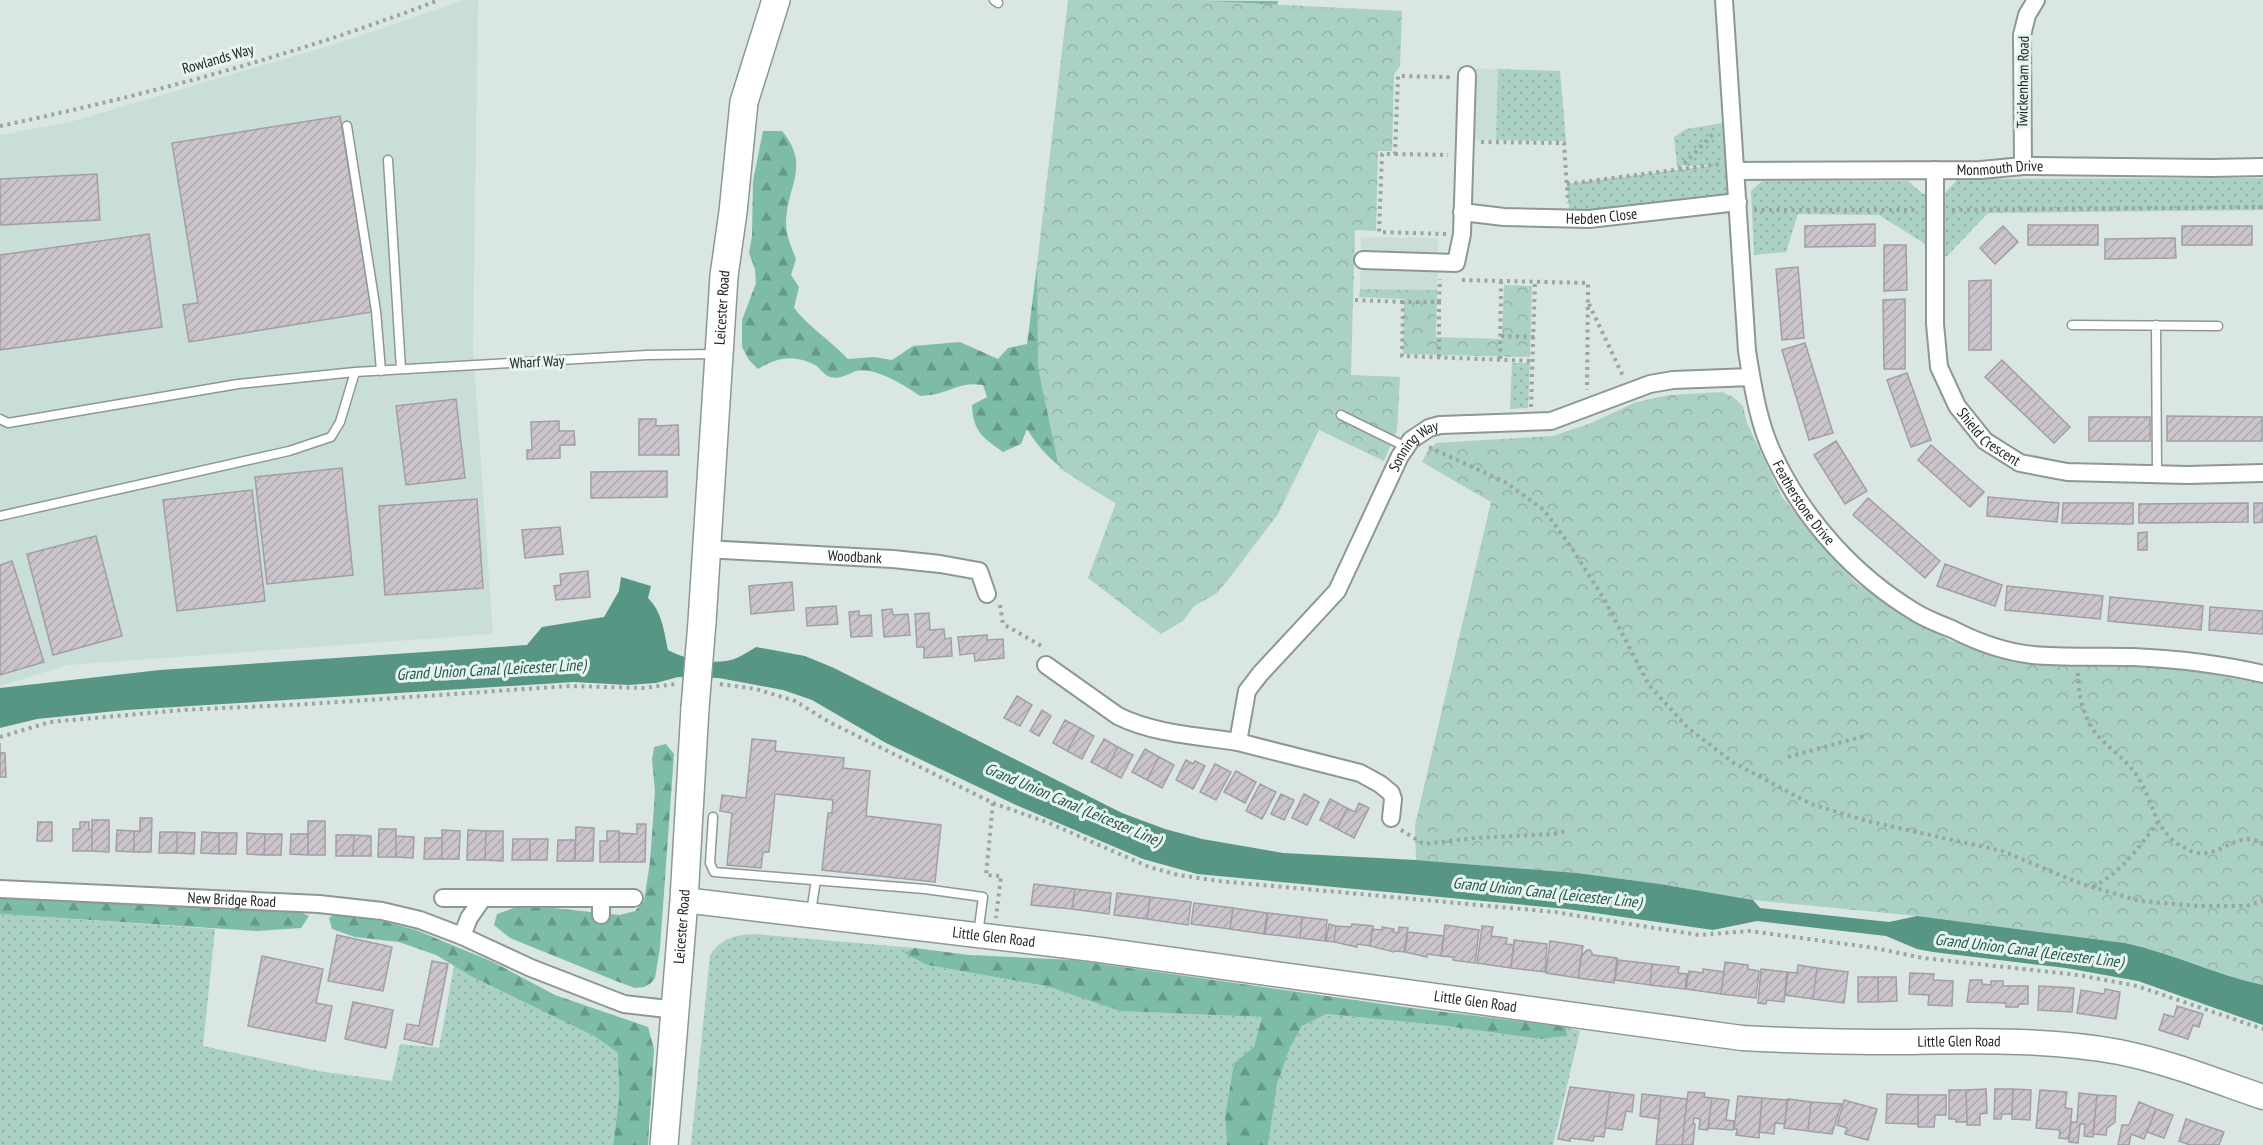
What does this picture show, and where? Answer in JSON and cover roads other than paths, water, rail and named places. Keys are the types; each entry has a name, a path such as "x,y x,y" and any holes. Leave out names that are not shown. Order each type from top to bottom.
{"main road":[{"name":"Leicester Road","path":"664,1145 684,900 724,276 744,102 776,0"},
{"name":"Little Glen Road","path":"684,900 986,936 1742,1038 1825,1043 1982,1041 2063,1044 2120,1052 2168,1065 2263,1097"}],"street":[{"name":"Featherstone Drive","path":"1724,0 1747,351 1751,378 1760,420 1774,456 1793,492 1811,518 1859,572 1916,613 1999,649 2032,655 2195,661 2263,674"},
{"name":"Twickenham Road","path":"2023,166 2022,35 2027,15 2036,0"},
{"path":"1363,260 1456,263 1462,234 1467,75"},
{"name":"Monmouth Drive","path":"1736,167 1981,170 2023,166 2263,167"},
{"name":"Shield Crescent","path":"1935,170 1935,324 1939,367 1957,406 1985,441 2020,464 2067,472 2263,473"},
{"name":"Hebden Close","path":"1462,212 1504,217 1569,219 1738,206"},
{"name":"Sonning Way","path":"1238,742 1247,691 1337,591 1408,443 1429,428 1440,425 1551,421 1650,384 1673,380 1751,378"},
{"name":"Woodbank","path":"705,549 940,564 979,571 987,594"},
{"path":"1046,665 1118,716 1131,722 1188,735 1238,742 1360,773 1380,783 1390,794 1393,799 1391,818"},
{"name":"New Bridge Road","path":"0,890 319,904 391,913 420,920 462,936 531,968 624,1004 676,1010"},
{"path":"443,898 634,898"},
{"path":"462,936 469,918 483,898"},
{"path":"601,898 601,915"}],"lane":[{"path":"347,126 376,311 381,370"},
{"path":"388,160 401,369"},
{"path":"2072,325 2218,326"},
{"path":"2156,325 2157,474"},
{"name":"Wharf Way","path":"0,419 8,423 238,384 355,372 647,355 719,354"},
{"path":"0,516 289,451 331,437 340,422 355,372"},
{"path":"1341,415 1408,443"},
{"path":"713,817 710,863 714,872 925,889 983,897 986,936"},
{"path":"811,914 816,880"}],"water":[{"name":"Grand Union Canal (Leicester Line)","path":"621,577 651,586 648,598 653,603 664,629 668,650 676,654 703,661 722,662 739,657 756,647 805,656 834,668 1122,813 1165,829 1202,839 1283,853 1416,860 1577,873 1753,900 1760,908 1889,922 1917,916 2125,943 2263,985 2263,1025 2138,981 2066,968 1933,952 1917,949 1886,936 1757,921 1713,930 1567,909 1197,874 1143,859 1016,805 886,743 812,700 783,690 719,678 678,677 656,683 628,685 574,682 126,710 37,719 0,728 0,688 160,670 527,645 542,627 604,617 619,591"}]}
